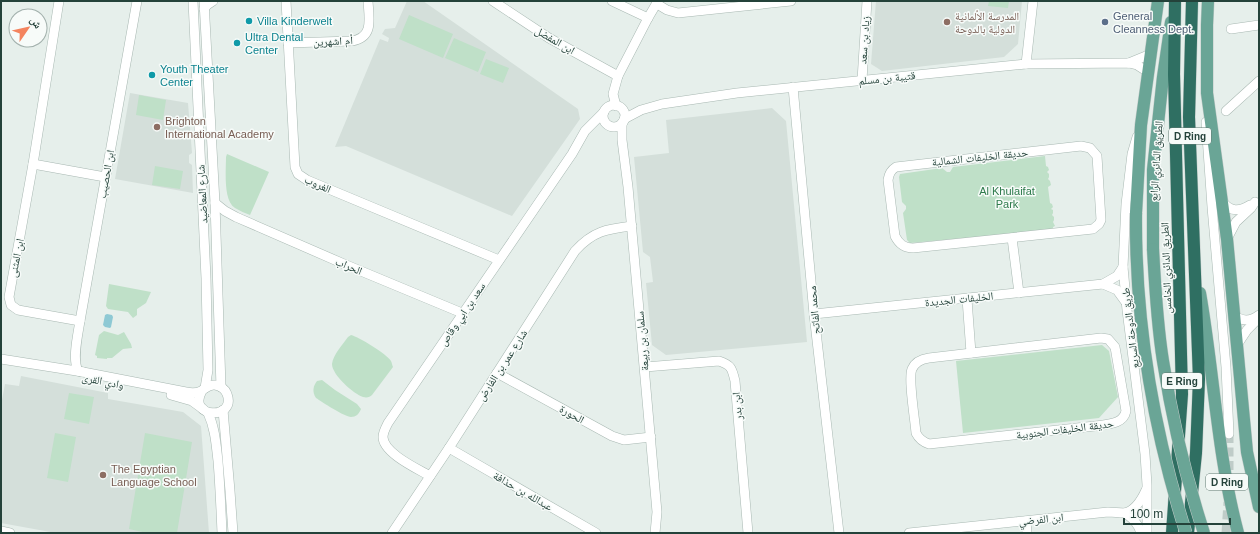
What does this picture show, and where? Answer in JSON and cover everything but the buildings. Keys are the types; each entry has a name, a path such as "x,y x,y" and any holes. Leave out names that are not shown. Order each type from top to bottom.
{"highway":[{"name":"الطريق الدائري الخامس","path":"1172,533 1182,394 1174,74 1174,1"},
{"name":"D Ring","path":"1192,1 1189,117 1195,270"},
{"name":"E Ring","path":"1187,533 1196,453 1199,379 1195,270"}],"main road":[{"name":"الطريق الدائري الرابع","path":"1158,1 1141,124 1136,213 1138,288 1149,382 1164,457 1174,495 1187,533"},
{"name":"الطريق الدائري الرابع","path":"1174,1 1163,77 1153,170 1152,249 1163,361 1186,469 1204,533"},
{"name":"D Ring","path":"1208,1 1208,93 1227,239 1247,452 1259,508"},
{"name":"D Ring","path":"1195,270 1207,336 1220,446 1238,533"}],"street":[{"name":"ابن المثنى","path":"59,1 33,164 9,294 9,302 14,308 24,311 80,321"},
{"name":"ابن الحصيب","path":"61,368 68,368 71,366 76,347 137,1"},
{"name":"شارع المعاضيد","path":"193,1 206,278 208,370 204,389"},
{"path":"204,5 207,5 213,1"},
{"name":"الغروب","path":"286,1 295,167 301,178 499,260"},
{"name":"أم اشهرين","path":"288,44 359,40 368,31 368,1"},
{"name":"ابن المفضل","path":"493,1 549,38 618,77"},
{"path":"612,1 648,18"},
{"path":"609,125 603,118 612,87 648,18 658,3 667,10 678,13 790,1"},
{"name":"زياد بن سعد","path":"862,80 867,1"},
{"path":"1026,64 1033,1"},
{"name":"الطريق الدائري الرابع","path":"1154,1 1154,32"},
{"name":"شارع المعاضيد","path":"204,5 214,203 220,387"},
{"path":"1231,29 1259,25"},
{"name":"قتيبة بن مسلم","path":"1129,63 1151,54"},
{"name":"قتيبة بن مسلم","path":"618,107 633,109 647,108 679,100 1026,64 1129,63 1141,67 1148,72"},
{"path":"580,141 593,129 609,125 617,126 623,121 624,113 618,107 613,94 618,77"},
{"path":"1226,111 1259,81"},
{"name":"محمد الفاتح","path":"793,88 814,314 839,533"},
{"path":"1208,93 1206,138 1226,367 1229,434"},
{"path":"604,112 611,106 618,107"},
{"name":"قتيبة بن مسلم","path":"623,121 647,108"},
{"name":"سعد بن ابي وقاص","path":"430,476 396,456 386,445 383,436 388,423 580,141 585,131 604,112"},
{"name":"سلمان بن ربيعة","path":"623,121 623,149 632,226 657,512 654,533"},
{"name":"طريق الدوحة السريع","path":"1141,124 1132,154 1126,204 1123,267 1126,303 1140,407 1147,485 1147,533"},
{"name":"سلمان بن ربيعة","path":"609,125 618,138 623,149"},
{"name":"حديقة الخليفات الشمالية","path":"1080,146 1090,148 1094,151 1097,161 1101,215 1099,224 1088,230 1012,238 913,248 900,244 895,236 889,187 889,174 896,167 901,165 1080,146"},
{"path":"33,164 105,176"},
{"path":"1222,201 1230,209 1238,210 1245,208 1257,200"},
{"path":"1227,239 1236,222 1257,200"},
{"name":"الحراب","path":"214,203 236,217 462,313"},
{"path":"215,227 222,218 230,216 236,217"},
{"name":"شارع عمر بن الفارض","path":"392,533 449,448 575,251 582,243 600,232 632,226"},
{"path":"1012,238 1019,293"},
{"name":"الخليفات الجديدة","path":"814,314 1103,284 1117,276 1123,267"},
{"path":"1103,284 1118,290 1126,303"},
{"path":"967,299 971,353"},
{"path":"1234,316 1242,320 1259,317"},
{"path":"1238,345 1247,330 1259,317"},
{"name":"حديقة الخليفات الجنوبية","path":"1101,338 1108,339 1115,346 1126,406 1125,415 1118,422 1095,426 957,442 925,443 916,433 910,375 912,369 924,358 971,353 1101,338"},
{"name":"ابن الحصيب","path":"76,347 76,366 78,371 83,372"},
{"name":"ابن بدر","path":"645,367 719,361 728,364 733,371 748,533"},
{"name":"وادي القرى","path":"2,363 61,368 193,393 204,389"},
{"name":"وادي القرى","path":"2,363 168,394 192,401 205,411"},
{"name":"الحورة","path":"497,373 612,436 624,440 651,437"},
{"path":"205,411 216,414 223,410 227,405 228,399 225,391 220,387 214,385 204,389 199,400 205,411 213,423 221,491 222,533"},
{"path":"223,410 233,533"},
{"name":"عبدالله بن حذافة","path":"449,448 596,533"},
{"path":"1141,533 1134,520 1125,513 1139,502 1147,485"},
{"name":"ابن الفرضي","path":"909,533 1108,512 1125,513"},
{"path":"1026,521 1027,533"},
{"path":"1,532 10,533"}],"shaded area":[{"path":"407,1 423,1 578,109 580,119 512,216 346,146 335,147 380,39 388,42 389,38 382,34 385,29 395,28"},
{"name":"المدرسة الألمانية الدولية بالدوحة","path":"876,1 1022,1 1018,44 1004,57 882,71 871,64"},
{"name":"Brighton International Academy","path":"130,93 188,103 192,153 189,155 189,163 192,165 193,193 115,179"},
{"path":"772,108 786,121 807,342 666,355 652,345 646,283 653,282 650,257 643,252 634,157 669,153 666,120"},
{"name":"The Egyptian Language School","path":"21,376 108,393 108,399 183,412 201,426 209,533 56,533 1,523 1,405 5,384 19,386"}],"green space":[{"path":"989,1 1009,1 1008,8 988,6"},
{"path":"409,15 453,34 443,58 399,39"},
{"path":"454,38 486,52 478,72 445,58"},
{"path":"486,59 509,68 503,83 480,74"},
{"path":"139,95 166,100 163,120 136,115"},
{"path":"227,154 269,172 250,215 235,208 229,199 226,177"},
{"name":"Al Khulaifat Park","path":"1045,156 1046,166 1049,170 1047,172 1049,174 1048,179 1051,185 1048,187 1050,203 1053,207 1051,209 1053,210 1052,215 1054,217 1053,222 1055,226 1053,227 1053,230 910,243 907,240 903,213 906,206 902,202 899,177 900,174 942,168 947,172 950,172 953,167"},
{"path":"155,166 183,171 180,189 152,185"},
{"path":"109,284 151,292 146,303 137,309 137,315 133,318 128,312 108,309 106,306"},
{"path":"104,331 118,335 124,332 132,348 123,349 112,358 97,358 95,355 99,335"},
{"path":"351,335 379,350 391,361 393,367 372,395 368,397 363,397 349,388 339,378 333,368 332,364 334,357"},
{"path":"1102,345 1109,351 1118,397 1099,418 963,433 956,361"},
{"path":"322,380 357,404 361,409 358,414 351,417 344,415 316,398 314,394 314,387 317,381"},
{"path":"69,393 94,397 89,424 64,419"},
{"path":"55,433 76,437 68,482 47,478"},
{"path":"145,433 192,442 177,533 147,533 129,529"}],"water":[{"path":"105,315 112,315 113,317 110,328 103,325"}],"tunnel":[{"path":"1229,434 1229,470"},
{"path":"1226,533 1228,502"}],"place":[{"name":"Villa Kinderwelt","path":"249,21"},
{"name":"المدرسة الألمانية الدولية بالدوحة","path":"947,22"},
{"name":"General Cleanness Dept.","path":"1105,22"},
{"name":"Ultra Dental Center","path":"237,43"},
{"name":"Youth Theater Center","path":"152,75"},
{"name":"Brighton International Academy","path":"157,127"},
{"name":"The Egyptian Language School","path":"103,475"}]}
